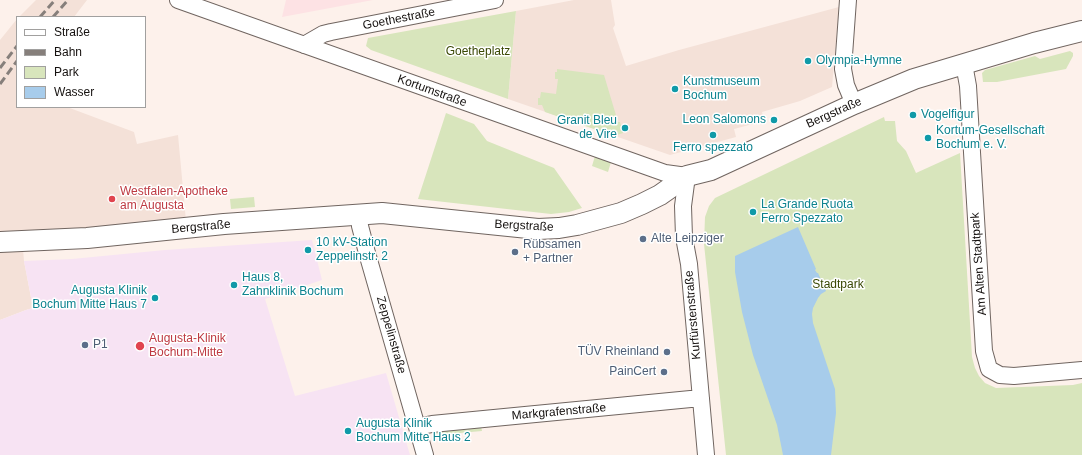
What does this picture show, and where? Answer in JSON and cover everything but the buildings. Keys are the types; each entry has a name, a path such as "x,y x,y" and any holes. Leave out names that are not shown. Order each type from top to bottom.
{"street":[{"name":"Kortumstraße","path":"178,0 665,173 687,176"},
{"name":"Goethestraße","path":"304,45 323,34 331,32 495,0"},
{"path":"848,0 844,69 846,84 854,104"},
{"name":"Bergstraße","path":"0,242 87,238 224,224 382,213 538,229 578,225 621,213 642,204 660,195 687,176 711,170 854,104 914,79 1082,31"},
{"name":"Am Alten Stadtpark","path":"964,64 968,86 984,352 989,369 1000,375 1014,376 1082,370"},
{"name":"Kurfürstenstraße","path":"687,176 683,206 684,237 689,264 706,455"},
{"name":"Zeppelinstraße","path":"359,214 360,226 367,253 425,455"},
{"name":"Markgrafenstraße","path":"417,427 432,424 701,398"}],"shaded area":[{"path":"36,0 87,0 75,16 20,16"},
{"path":"286,0 373,0 282,17"},
{"path":"574,0 611,0 615,25 613,28 626,66 679,50 839,7 832,87 800,101 762,112 764,121 734,129 736,137 670,155 508,99 516,11"},
{"path":"16,20 16,108 70,108 134,132 137,144 178,135 186,221 0,235 0,40"},
{"name":"Augusta-Klinik Bochum-Mitte","path":"312,240 322,280 265,299 295,396 386,373 410,455 0,455 0,320 33,308 24,261 72,259 165,250"},
{"path":"23,249 33,308 0,320 0,250"}],"green space":[{"name":"Goetheplatz","path":"516,11 508,99 371,50 366,46 368,38"},
{"path":"1070,51 1073,53 1073,56 1066,69 997,82 983,82 982,73 985,70 1035,56 1040,59"},
{"path":"557,69 604,75 618,122 620,122 623,133 614,136 545,112 542,105 538,105 538,98 540,98 541,92 556,94 558,79 555,79 555,72 557,72"},
{"path":"446,113 474,124 487,141 554,168 582,208 569,212 551,214 418,199"},
{"name":"Stadtpark","path":"884,117 885,121 895,121 897,141 906,151 916,173 960,153 972,357 979,376 985,383 996,388 1073,385 1082,383 1082,455 726,455 704,244 705,217 709,206 715,198"},
{"path":"595,156 611,162 608,172 592,166"},
{"path":"254,197 255,207 231,209 230,199"},
{"path":"481,426 482,431 438,435 434,434 433,430"}],"water":[{"path":"798,227 816,269 815,270 818,273 826,291 818,298 812,314 813,323 835,389 836,413 831,455 783,455 777,425 753,355 742,312 735,272 735,256"}],"railway":[{"path":"41,16 55,0"},
{"path":"54,16 68,0"},
{"path":"0,68 16,47"},
{"path":"0,84 16,62"}],"place":[{"name":"Olympia-Hymne","path":"808,61"},
{"name":"Kunstmuseum Bochum","path":"675,89"},
{"name":"Vogelfigur","path":"913,115"},
{"name":"Leon Salomons","path":"774,120"},
{"name":"Granit Bleu de Vire","path":"625,128"},
{"name":"Ferro spezzato","path":"713,135"},
{"name":"Kortum-Gesellschaft Bochum e. V.","path":"928,138"},
{"name":"Westfalen-Apotheke am Augusta","path":"112,199"},
{"name":"La Grande Ruota Ferro Spezzato","path":"753,212"},
{"name":"Alte Leipziger","path":"643,239"},
{"name":"10 kV-Station Zeppelinstr. 2","path":"308,250"},
{"name":"Rübsamen + Partner","path":"515,252"},
{"name":"Haus 8, Zahnklinik Bochum","path":"234,285"},
{"name":"Augusta Klinik Bochum Mitte Haus 7","path":"155,298"},
{"name":"P1","path":"85,345"},
{"name":"Augusta-Klinik Bochum-Mitte","path":"140,346"},
{"name":"TÜV Rheinland","path":"667,352"},
{"name":"PainCert","path":"664,372"},
{"name":"Augusta Klinik Bochum Mitte Haus 2","path":"348,431"}]}
